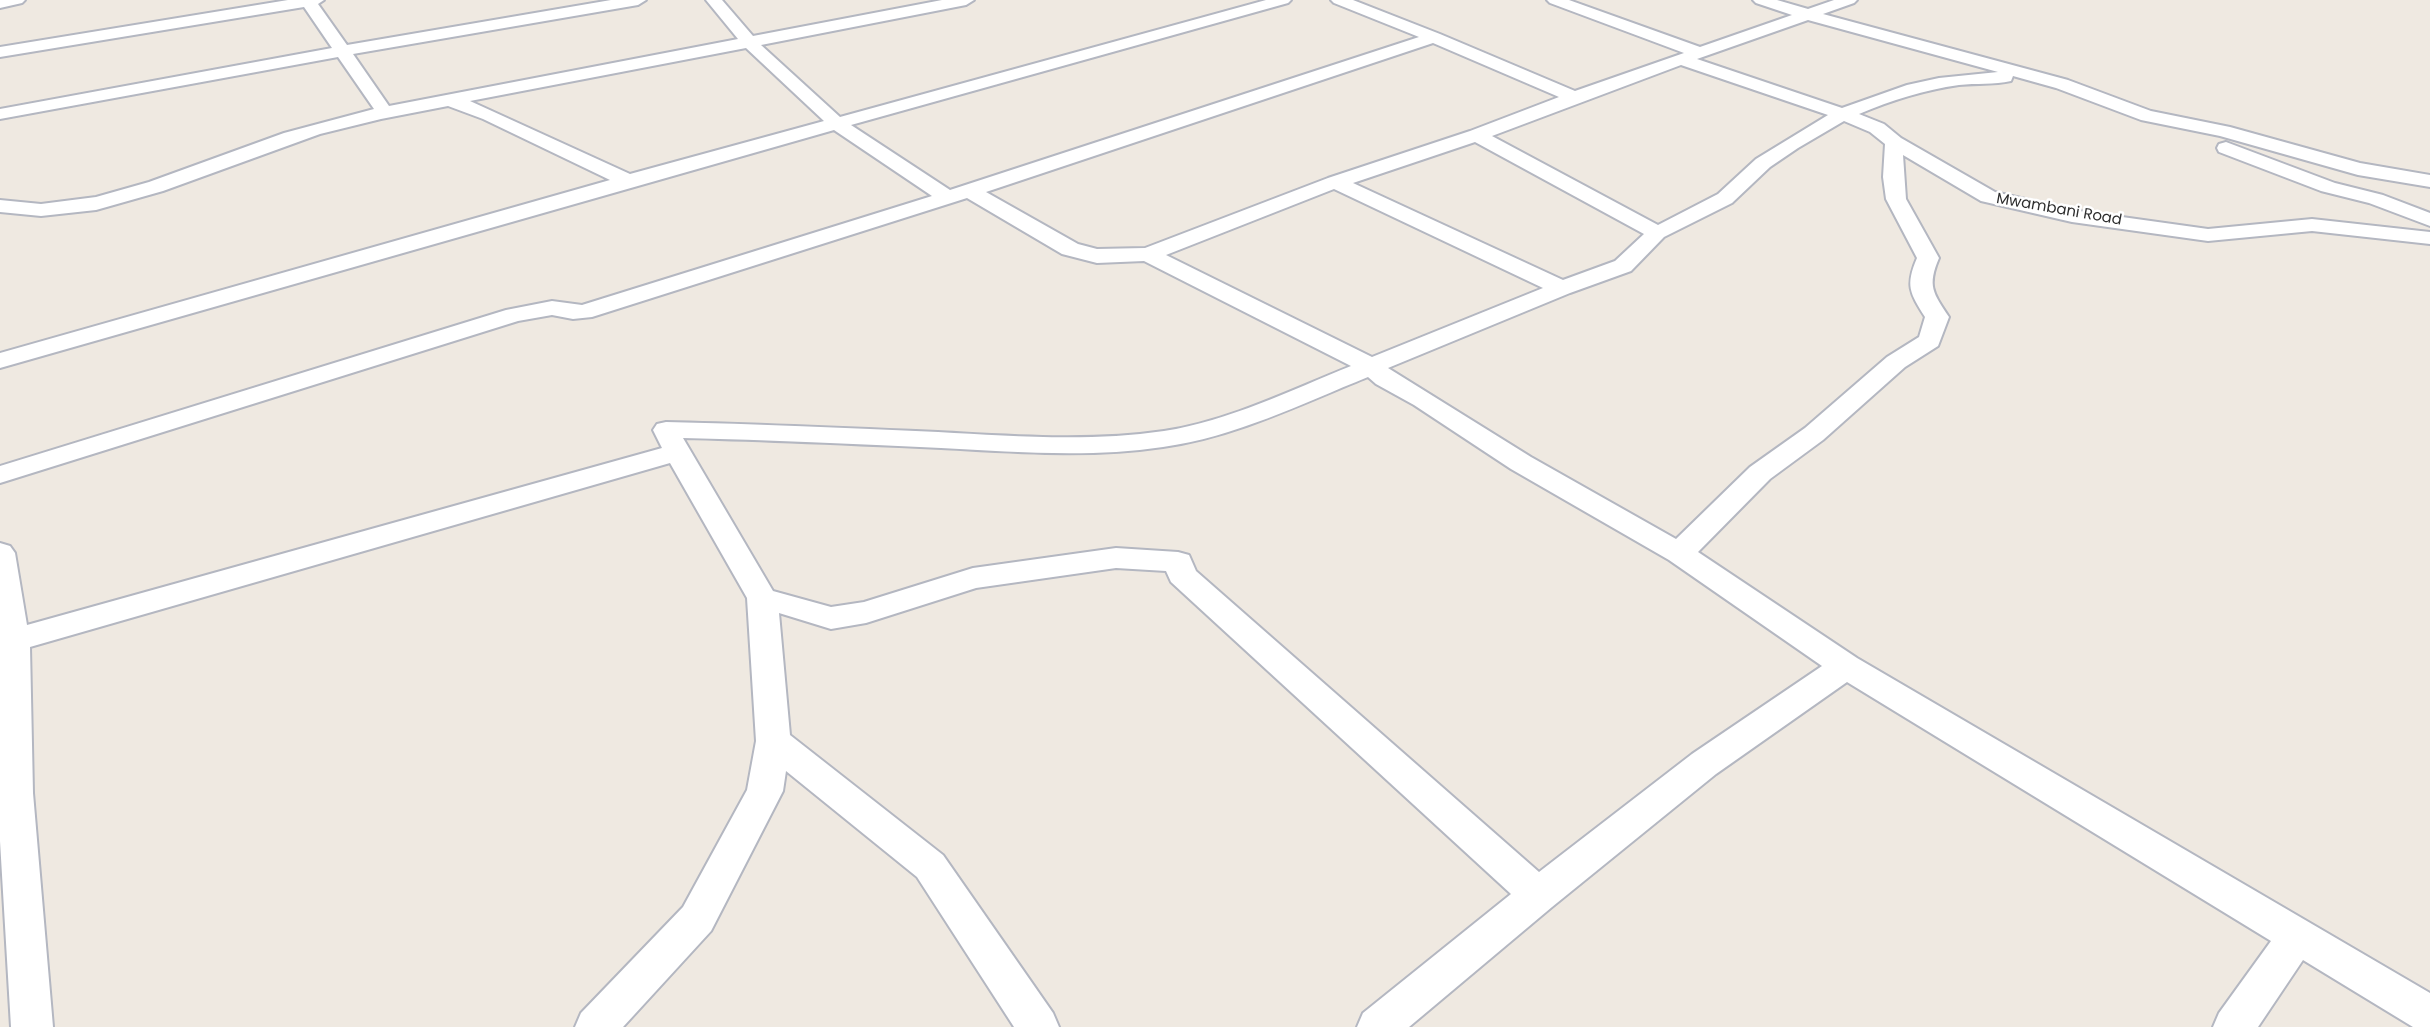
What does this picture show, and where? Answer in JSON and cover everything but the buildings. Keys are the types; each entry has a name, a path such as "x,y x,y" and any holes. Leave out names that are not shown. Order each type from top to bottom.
{"street":[{"path":"0,3 17,0"},
{"path":"0,52 310,0 341,51 384,111"},
{"path":"0,114 341,51 638,0"},
{"path":"714,0 749,42 836,123 947,197"},
{"path":"0,360 628,181 1284,0"},
{"path":"1340,0 1575,97"},
{"path":"1555,0 1701,53"},
{"path":"1761,0 2030,77 2062,84 2276,168 2336,189 2384,201 2430,220"},
{"path":"969,190 1070,249 1097,256 1148,254 1335,182 1477,135 1575,97 1849,0"},
{"path":"0,206 41,210 80,206 135,193 271,144 384,111 960,1"},
{"path":"0,475 514,315 552,308 584,312 969,190 1434,37"},
{"name":"Mwambani Road","path":"1683,60 1849,116 1886,135 1989,197 2072,216 2208,235 2312,225 2430,238"},
{"path":"596,1027 697,920 765,791 773,741 762,598 666,430 773,432 1037,445 1118,444 1164,439 1213,429 1378,373 1562,288 1623,266 1657,233 1707,210 1736,190 1761,164 1805,135 1849,116 1887,94 1968,77 2030,77"},
{"path":"450,100 489,115 628,181"},
{"path":"2147,116 2223,130 2358,169 2430,181"},
{"path":"1477,135 1657,233"},
{"path":"1679,553 1760,473 1814,434 1896,362 1930,341 1937,317 1921,291 1919,279 1928,258 1896,199 1886,135"},
{"path":"1335,182 1562,288"},
{"path":"1148,254 1378,373 1521,463 1679,553 1846,666 2430,1015"},
{"path":"7,642 678,452"},
{"path":"0,554 7,642 8,796 32,1027"},
{"path":"762,598 831,618 866,612 973,578 1116,558 1178,562 1182,575 1538,895"},
{"path":"1378,1027 1538,895 1704,764 1846,666"},
{"path":"773,741 930,866 1038,1027"},
{"path":"2234,1027 2297,936"}]}
